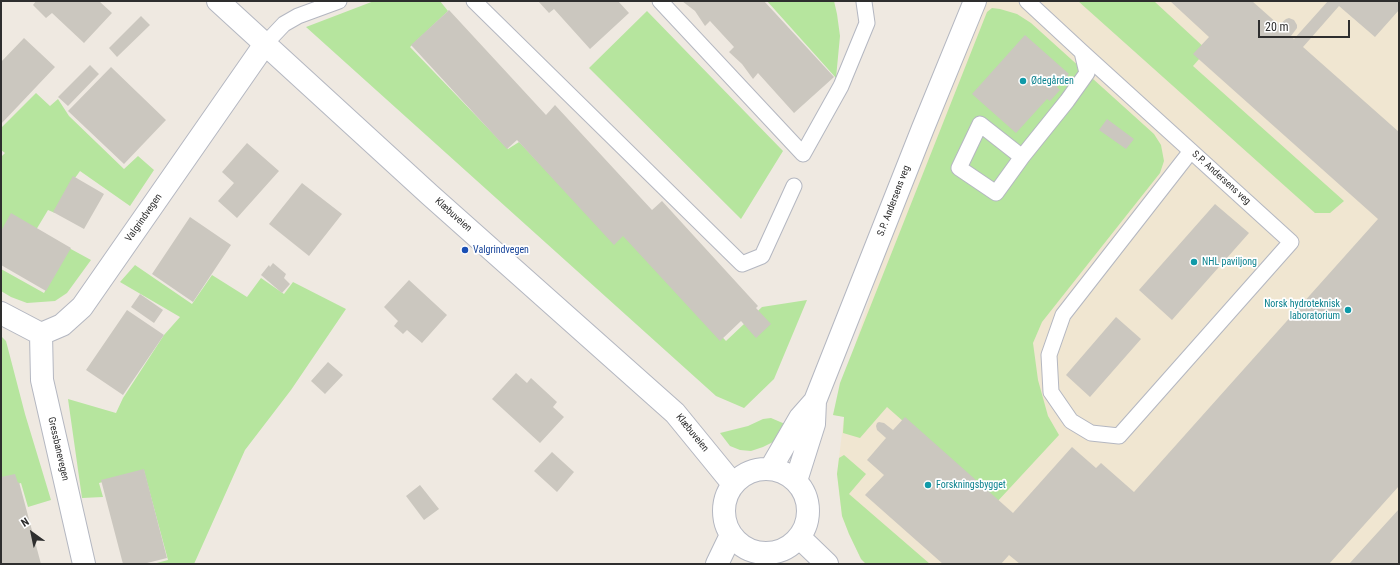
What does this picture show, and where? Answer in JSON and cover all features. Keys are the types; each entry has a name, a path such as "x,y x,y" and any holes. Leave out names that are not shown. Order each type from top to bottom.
{"street":[{"name":"Klæbuveien","path":"218,1 430,195 675,413 733,484"},
{"name":"S.P. Andersens veg","path":"796,481 814,424 815,401 975,1"},
{"name":"Valgrindvegen","path":"41,334 62,325 82,307 265,44"},
{"path":"1,313 41,334"},
{"name":"Gressbanevegen","path":"41,334 42,380 84,564"},
{"name":"S.P. Andersens veg","path":"771,468 800,418 815,401"},
{"path":"771,468 782,471 796,481 806,497 808,507 806,524 799,537 793,544 786,548 753,558 731,535 726,527 723,509 728,492 733,484 744,474 751,471 771,468"},
{"path":"717,564 731,535"},
{"path":"799,537 827,564"}],"lane":[{"name":"Valgrindvegen","path":"265,44 284,24 298,16 339,1"},
{"path":"474,1 742,264 762,256 794,186"},
{"path":"660,1 803,154 840,86 867,23 864,1"},
{"name":"S.P. Andersens veg","path":"1027,1 1291,242 1118,436 1091,433 1071,421 1051,392 1049,355 1063,315 1191,151"},
{"path":"1022,157 980,124 959,168 996,193 1087,73 1082,52"}],"shaded area":[{"path":"975,1 1399,1 1399,564 866,564 861,559 842,516 837,474 844,417 833,415 923,128"}],"green space":[{"path":"374,1 440,1 448,11 410,47 508,149 519,142 615,242 624,232 726,341 762,307 807,300 774,379 744,408 716,396 306,27"},
{"path":"767,1 834,1 840,36 836,78"},
{"path":"1078,1 1155,1 1207,50 1193,66 1344,201 1330,213 1315,213"},
{"path":"992,8 1017,14 1031,23 1154,134 1161,145 1164,161 1160,173 1042,322 1033,343 1038,380 1048,416 1059,435 996,503 887,407 860,438 843,433 844,417 833,415 840,383 987,12"},
{"path":"647,11 783,151 741,219 589,68"},
{"path":"36,93 50,106 58,99 69,116 124,169 138,156 154,170 130,206 80,171 55,213 48,210 36,230 1,233 1,157 5,153 1,150 1,128"},
{"path":"69,248 91,260 67,293 55,301 27,303 11,297 1,291 1,269 44,293"},
{"path":"135,265 192,304 212,275 247,297 261,278 284,294 293,282 346,309 291,390 245,450 194,564 153,564 168,560 144,471 99,483 103,497 82,498 68,399 116,413 123,398 164,335 180,317 120,282"},
{"path":"1,336 6,341 25,414 51,500 28,507 21,483 1,489"},
{"path":"771,418 785,424 775,441 751,451 740,450 730,446 720,433 748,426 763,419"},
{"path":"844,455 866,474 849,494 930,564 866,564 861,559 842,516 837,474 839,458"}],"building":[{"path":"36,1 99,1 112,13 84,43 52,13 46,18 33,5"},
{"path":"538,1 618,1 629,13 590,49 554,9 549,13"},
{"path":"682,1 764,1 834,77 794,113 758,73 753,79 742,64 729,52 734,47 710,21 705,26 695,11"},
{"name":"Norsk hydroteknisk laboratorium","path":"1170,1 1252,1 1279,25 1289,18 1294,20 1297,28 1291,36 1294,39 1328,1 1399,1 1399,10 1375,37 1339,6 1303,47 1399,132 1399,486 1329,564 1020,564 1009,555 1001,564 943,564 865,495 884,475 867,460 886,438 877,430 877,423 884,423 893,430 905,417 1013,513 1072,447 1096,468 1101,463 1134,492 1378,219 1193,54 1209,37"},
{"path":"449,10 546,115 555,105 652,210 662,201 758,306 756,308 771,324 756,338 741,321 720,341 623,236 614,245 517,140 507,149 411,45"},
{"path":"141,16 150,25 117,57 109,48"},
{"name":"Ødegården","path":"1025,35 1069,74 1057,87 1060,90 1050,101 1047,99 1016,133 972,94"},
{"path":"24,38 55,67 1,124 1,62"},
{"path":"90,65 99,74 68,106 58,97"},
{"path":"111,67 166,120 124,164 68,111"},
{"path":"1107,119 1134,139 1126,149 1099,130"},
{"path":"247,143 279,171 237,218 218,201 234,183 222,172"},
{"path":"73,176 104,194 84,229 53,212"},
{"path":"302,183 342,214 309,256 269,224"},
{"name":"NHL paviljong","path":"1215,204 1249,233 1172,320 1139,290"},
{"path":"11,213 71,248 46,291 1,265 1,231"},
{"path":"190,217 231,245 193,302 152,274"},
{"path":"273,263 286,274 284,278 290,284 282,293 261,275 269,265 270,267"},
{"path":"409,280 447,315 422,343 407,330 403,334 394,326 398,321 384,307"},
{"path":"140,294 163,310 154,323 131,307"},
{"path":"127,310 164,335 123,395 86,370"},
{"path":"1116,317 1141,339 1090,397 1066,375"},
{"path":"328,362 343,375 325,394 311,381"},
{"path":"516,373 527,383 531,378 557,402 553,407 564,417 540,443 492,399"},
{"path":"552,452 574,472 557,492 534,471"},
{"path":"144,469 167,558 143,564 123,564 101,480"},
{"path":"15,474 18,483 19,482 41,564 1,564 1,477"},
{"path":"420,485 439,509 424,520 406,496"},
{"path":"1399,509 1399,564 1349,564"}],"place":[{"name":"Ødegården","path":"1023,81"},
{"name":"Valgrindvegen","path":"465,250"},
{"name":"NHL paviljong","path":"1194,262"},
{"name":"Norsk hydroteknisk laboratorium","path":"1348,310"},
{"name":"Forskningsbygget","path":"928,485"}]}
